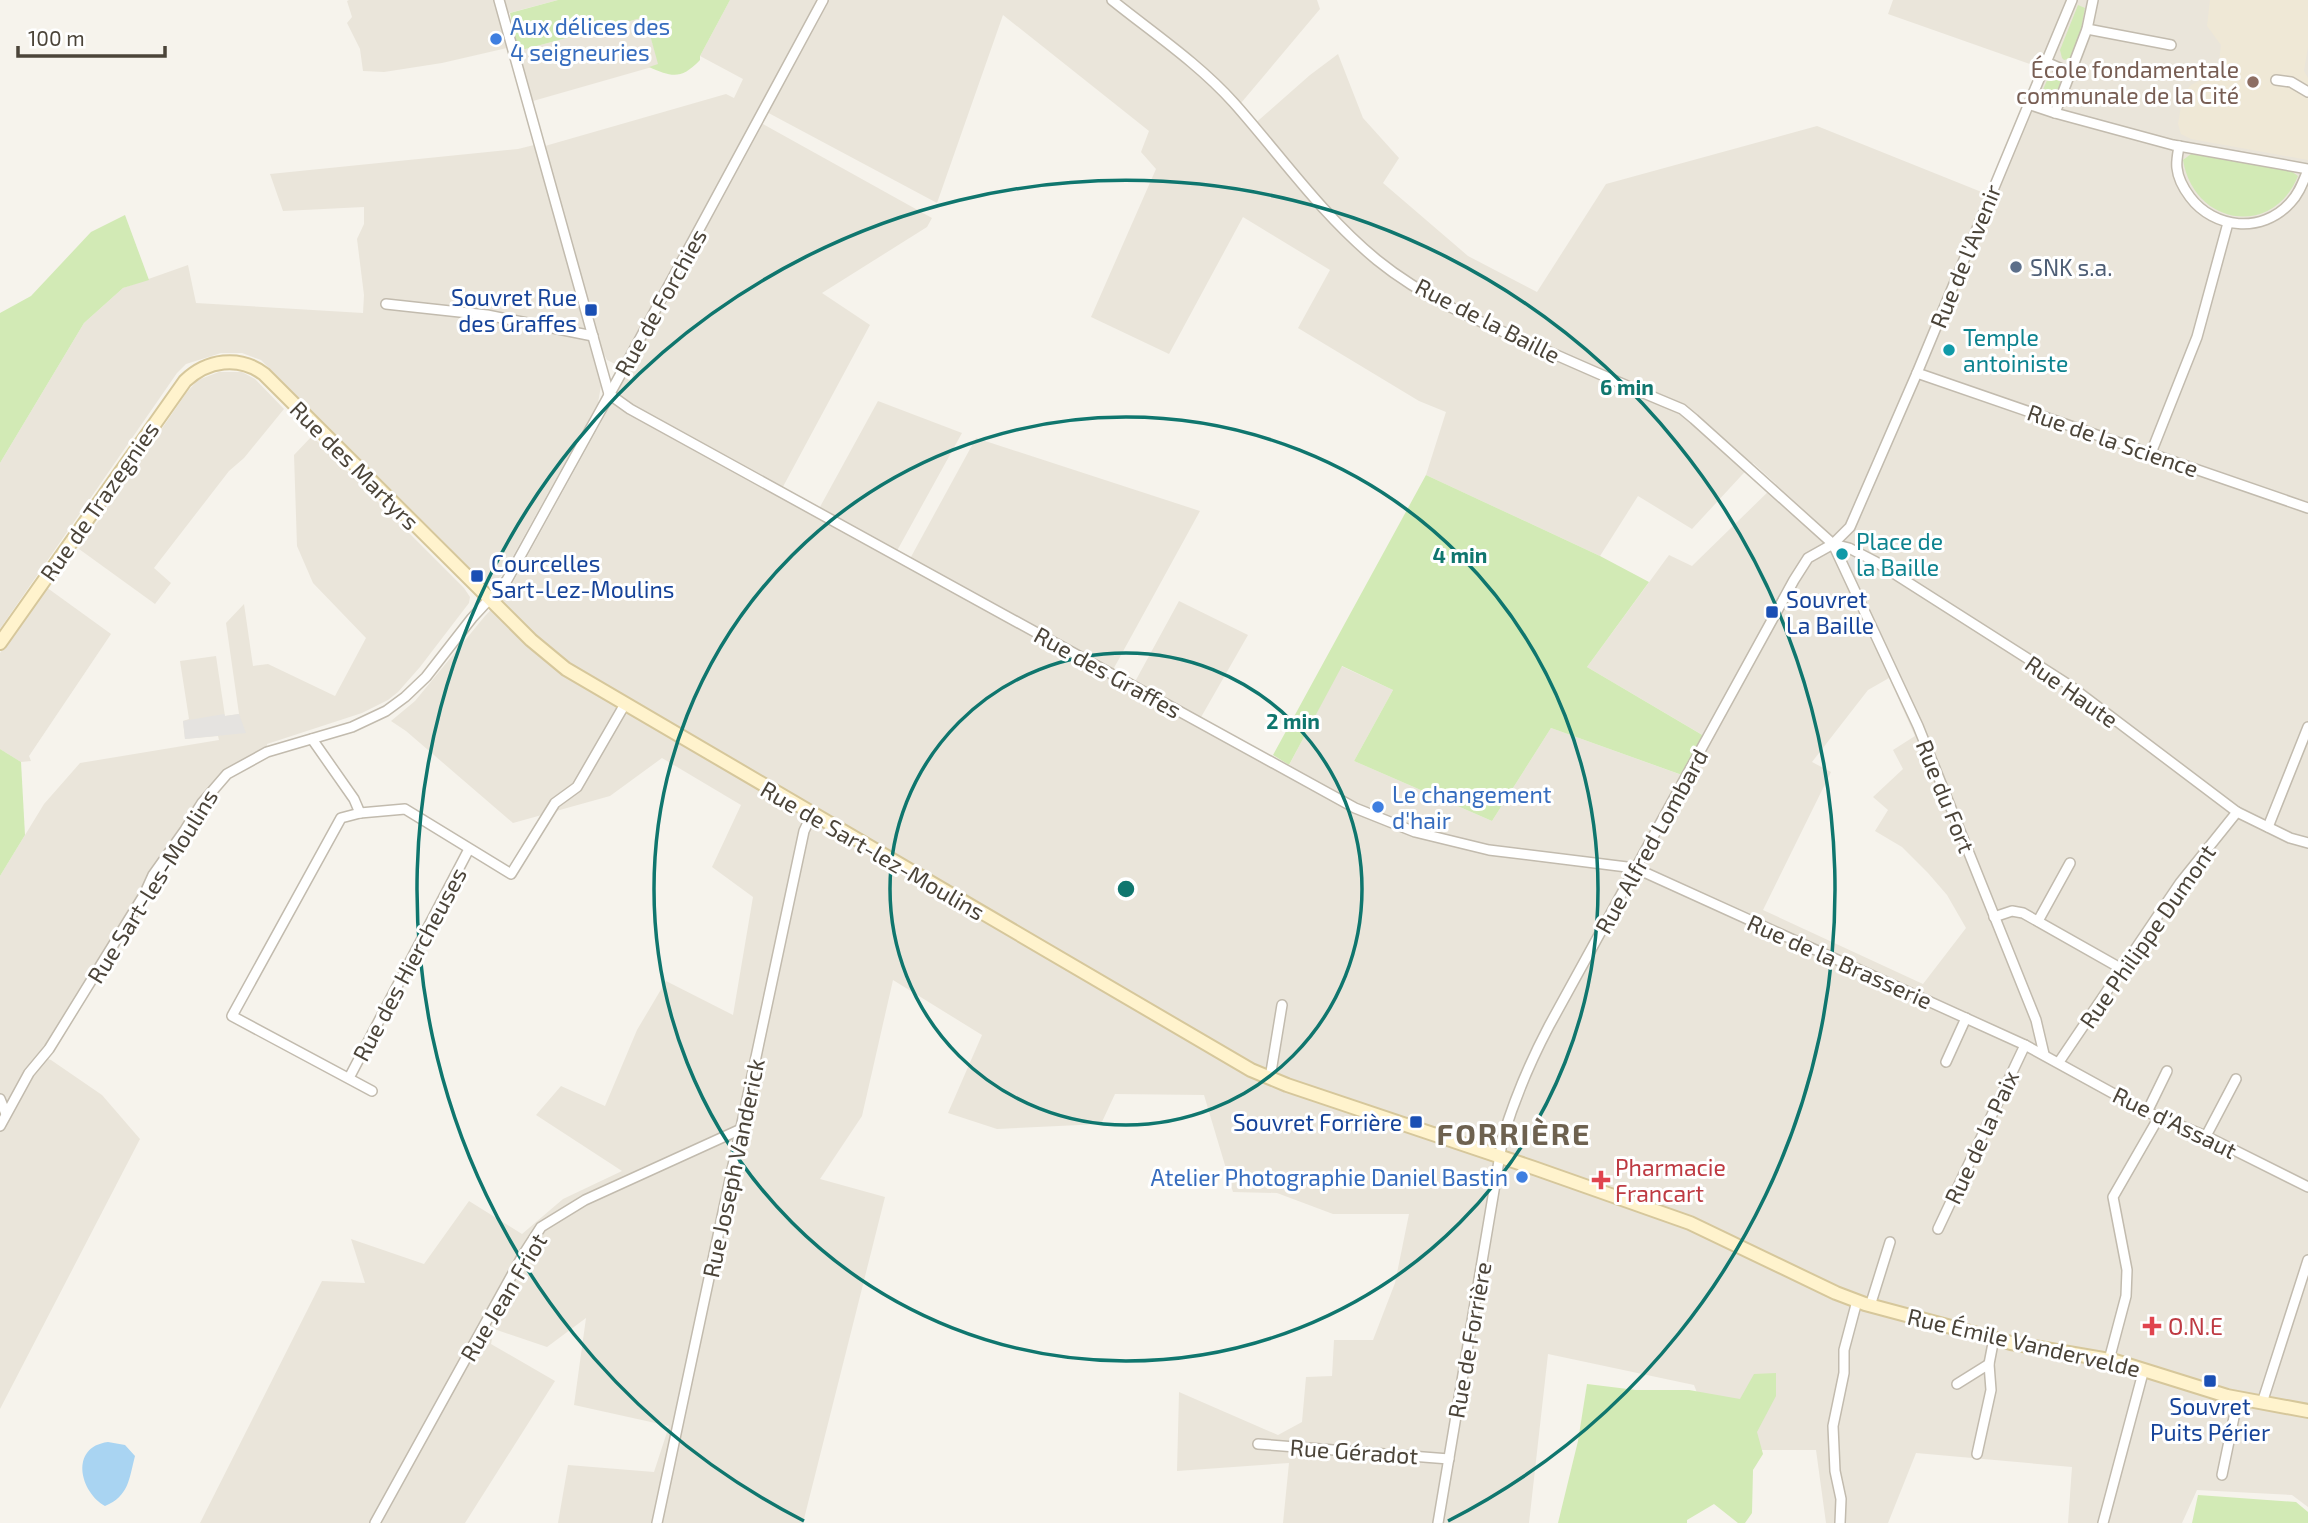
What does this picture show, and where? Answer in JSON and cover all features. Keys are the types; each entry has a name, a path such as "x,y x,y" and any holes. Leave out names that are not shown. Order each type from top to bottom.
{"main road":[{"name":"Rue des Martyrs","path":"205,367 219,362 236,362 250,365 264,374 491,600"},
{"name":"Rue de Trazegnies","path":"0,643 182,384 205,367"},
{"name":"Rue de Sart-lez-Moulins","path":"491,600 531,640 566,669 1221,1053 1270,1078 1500,1156"},
{"name":"Rue Émile Vandervelde","path":"1500,1156 1696,1226 1870,1306 2030,1347 2109,1360 2238,1398 2308,1411"}],"street":[{"path":"499,0 609,394"},
{"name":"Rue de Forchies","path":"366,721 405,698 426,677 472,618 507,580 823,0"},
{"name":"Rue de la Baille","path":"1112,0 1203,73 1232,101 1305,190 1343,230 1379,261 1432,296 1495,329 1682,410 1833,544"},
{"name":"Rue de l'Avenir","path":"1833,544 1850,527 2072,0"},
{"path":"2055,113 2087,29 2093,0"},
{"path":"2087,29 2171,44"},
{"path":"2046,62 2071,73"},
{"path":"2276,80 2291,82 2308,92"},
{"path":"2028,104 2179,146 2308,170 2298,192 2288,205 2270,218 2249,224 2228,223 2196,205 2184,189 2177,169 2179,146"},
{"path":"2151,453 2197,337 2228,223"},
{"path":"386,304 487,315 593,336"},
{"name":"Rue de la Science","path":"1917,373 2308,508"},
{"name":"Rue des Graffes","path":"609,394 630,409 1355,808 1415,832 1489,849 1635,868"},
{"name":"Rue Haute","path":"1833,544 1849,548 1876,562 2069,685 2237,812 2290,838 2308,843"},
{"name":"Rue Alfred Lombard","path":"1500,1156 1515,1096 1528,1065 1635,868 1794,580 1808,558 1833,544"},
{"name":"Rue du Fort","path":"1833,544 1918,726 2036,1020 2044,1054"},
{"path":"312,739 360,813 405,809 511,874 555,803 578,787 625,704"},
{"name":"Rue Sart-les-Moulins","path":"0,1126 29,1073 49,1049 145,895 153,875 212,789 227,774 256,756 366,721"},
{"path":"2268,827 2308,727"},
{"name":"Rue Philippe Dumont","path":"2059,1062 2180,883 2237,812"},
{"name":"Rue des Hiercheuses","path":"360,813 341,818 232,1016 372,1091"},
{"name":"Rue Joseph Vanderick","path":"657,1523 804,831 812,814"},
{"name":"Rue des Hiercheuses","path":"349,1078 469,849"},
{"path":"2038,921 2070,863"},
{"name":"Rue de la Brasserie","path":"1635,868 2044,1054"},
{"path":"1994,917 2012,911 2022,913 2122,970"},
{"path":"1270,1078 1282,1005"},
{"path":"1946,1062 1966,1018"},
{"name":"Rue de la Paix","path":"1938,1229 2025,1045"},
{"name":"Rue d'Assaut","path":"2044,1054 2147,1112 2206,1136 2308,1187"},
{"path":"2147,1112 2167,1072"},
{"path":"2206,1136 2236,1079"},
{"path":"0,1099 6,1114"},
{"path":"2109,1360 2126,1296 2127,1270 2113,1197 2159,1117"},
{"name":"Rue Jean Friot","path":"375,1523 541,1227 598,1194 741,1129"},
{"name":"Rue de Forrière","path":"1438,1523 1500,1156"},
{"path":"1870,1306 1890,1242"},
{"path":"2262,1402 2308,1260"},
{"path":"1840,1523 1841,1499 1835,1471 1833,1426 1844,1373 1844,1350 1857,1301"},
{"path":"1977,1454 1991,1390 1990,1364 1994,1338"},
{"path":"1956,1384 1990,1364"},
{"path":"2104,1523 2144,1369"},
{"path":"2222,1475 2238,1398"},
{"name":"Rue Géradot","path":"1258,1444 1449,1458"}],"shaded area":[{"path":"349,0 558,0 498,16 507,48 442,63 384,72 363,71 360,49 347,23 352,17 347,1"},
{"path":"730,0 1317,0 1320,9 1236,109 1252,126 1338,54 1363,118 1399,158 1383,183 1468,256 1537,292 1606,184 1817,126 1994,197 2047,70 1888,14 1893,0 2308,0 2308,1507 2292,1495 2197,1490 2182,1523 2068,1523 2072,1467 1916,1453 1888,1523 1826,1523 1816,1450 1719,1450 1694,1385 1548,1354 1529,1523 1283,1523 1289,1463 1177,1471 1179,1392 1278,1435 1302,1422 1306,1377 1332,1376 1334,1340 1373,1340 1395,1283 1409,1214 1333,1214 1277,1193 1233,1192 1204,1095 1115,1094 1101,1124 997,1129 948,1113 982,1035 893,980 862,1116 820,1179 885,1197 803,1523 558,1523 568,1465 654,1472 669,1426 574,1405 586,1318 547,1347 494,1329 491,1344 555,1381 465,1523 200,1523 322,1281 365,1283 351,1239 424,1264 469,1201 522,1234 563,1199 622,1171 536,1115 561,1086 605,1106 637,1030 666,981 733,1015 753,897 712,867 741,805 662,758 610,796 513,823 391,721 415,701 507,593 761,123 932,218 927,227 822,293 870,325 778,496 815,516 878,401 962,433 893,558 906,566 976,438 1200,511 1109,677 1131,689 1179,601 1248,635 1196,726 1284,775 1341,666 1393,690 1354,761 1492,821 1551,728 1690,778 1711,740 1587,667 1669,555 1692,566 1776,484 1753,463 1692,529 1638,496 1600,556 1426,475 1446,412 1419,401 1298,328 1330,270 1243,217 1169,354 1091,317 1156,169 1141,152 1149,131 1003,15 937,203 759,108 623,358 615,364 607,360 545,146 726,94 734,98 743,79 700,56","holes":["1889,678 1915,736 1893,750 1903,769 1873,797 1888,810 1875,831 1902,847 1928,873 1947,895 1966,928 1923,984 1763,910 1831,772 1812,762 1868,690"]},
{"name":"École fondamentale communale de la Cité","path":"2210,0 2308,0 2308,47 2304,71 2308,78 2308,160 2191,139 2181,134 2178,124 2183,95 2191,85 2218,71 2221,45 2207,26"},
{"path":"645,17 659,65 533,101 518,51"},
{"path":"534,145 601,386 598,403 503,574 496,581 483,582 475,576 261,360 242,353 221,353 186,364 177,373 0,629 0,463 84,323 123,288 188,265 196,303 363,313 364,295 357,239 364,224 364,207 283,211 270,174 518,149"},
{"path":"219,372 242,372 255,379 284,409 244,458 229,471 154,568 171,583 155,604 79,549 187,392 198,380"},
{"path":"312,436 464,588 470,597 469,603 420,667 388,700 362,713 267,744 267,752 212,789 43,1057 102,1095 140,1139 0,1409 0,876 44,804 80,763 219,740 218,736 185,739 183,721 189,719 180,661 216,656 225,716 239,714 226,623 244,604 253,666 268,664 335,696 366,638 313,583 297,546 294,455"},
{"path":"1856,555 1871,568 1858,577 1846,563"},
{"path":"46,587 111,634 29,756 31,761 21,762 0,749 0,653"},
{"path":"239,714 246,733 185,739 183,721"}],"green space":[{"path":"558,0 730,0 700,60 687,71 676,75 649,67 658,64 645,17 518,51 510,13"},
{"path":"2078,5 2085,8 2080,35 2072,58 2064,60 2060,50"},
{"path":"2056,76 2061,85 2051,105 2044,105 2039,99 2048,78"},
{"path":"2191,154 2291,171 2298,176 2286,196 2271,209 2254,216 2235,216 2218,210 2202,199 2190,182 2183,160"},
{"path":"125,215 149,280 123,288 84,323 0,463 0,313 31,296 91,232"},
{"path":"1426,475 1600,556 1649,582 1587,667 1704,736 1682,775 1551,728 1492,821 1354,761 1393,690 1342,666 1289,765 1273,755"},
{"path":"0,749 21,762 25,835 0,876"},
{"path":"1776,1373 1776,1396 1757,1432 1763,1454 1753,1470 1752,1513 1745,1523 1738,1523 1714,1504 1687,1520 1687,1523 1558,1523 1578,1441 1587,1384 1636,1390 1689,1390 1740,1399 1754,1374"},
{"path":"2198,1495 2296,1502 2308,1512 2308,1523 2192,1523"}],"water":[{"path":"108,1442 125,1445 135,1456 123,1492 105,1506 89,1491 82,1471 88,1452"}],"place":[{"name":"Aux délices des 4 seigneuries","path":"496,39"},
{"name":"École fondamentale communale de la Cité","path":"2253,82"},
{"name":"SNK s.a.","path":"2016,267"},
{"name":"Souvret Rue des Graffes","path":"591,310"},
{"name":"Temple antoiniste","path":"1949,350"},
{"name":"Place de la Baille","path":"1842,554"},
{"name":"Courcelles Sart-Lez-Moulins","path":"477,576"},
{"name":"Souvret La Baille","path":"1772,612"},
{"name":"Le changement d'hair","path":"1378,807"},
{"name":"Souvret Forrière","path":"1416,1122"},
{"name":"Atelier Photographie Daniel Bastin","path":"1522,1177"},
{"name":"Pharmacie Francart","path":"1601,1180"},
{"name":"O.N.E","path":"2152,1326"},
{"name":"Souvret Puits Périer","path":"2210,1381"}],"district":[{"name":"FORRIÈRE","path":"1514,1133"}]}
